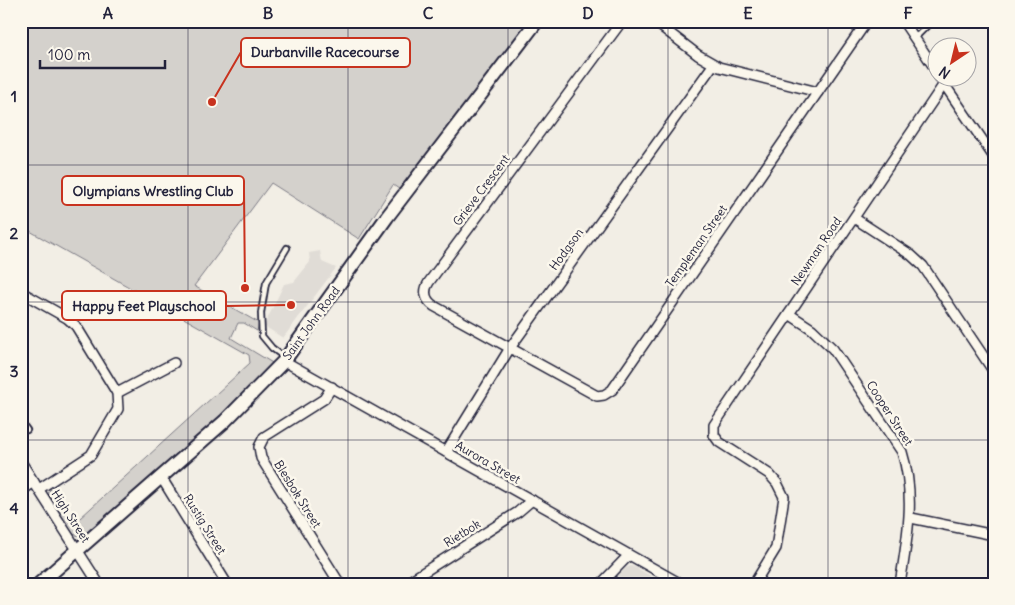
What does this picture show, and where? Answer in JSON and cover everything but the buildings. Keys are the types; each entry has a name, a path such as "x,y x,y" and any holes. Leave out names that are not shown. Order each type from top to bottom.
{"main road":[{"name":"Saint John Road","path":"40,584 225,421 285,359 387,217 538,21"}],"street":[{"name":"Grieve Crescent","path":"510,348 430,303 426,296 427,285 622,21"},
{"path":"654,21 713,65 746,76 818,92"},
{"name":"Templeman Street","path":"510,348 593,395 600,396 610,392 867,21"},
{"path":"903,21 928,59"},
{"name":"Hodgson","path":"446,452 510,348 713,65"},
{"name":"Newman Road","path":"754,584 776,548 784,503 782,492 769,474 722,444 714,435 716,422 854,218 937,88"},
{"path":"947,88 994,157"},
{"path":"854,218 911,255 923,266 994,372"},
{"path":"21,292 67,318 76,326 118,393 119,403 117,413 94,451 86,460 36,486 21,491"},
{"name":"Cooper Street","path":"789,314 812,329 833,349 898,444 907,471 911,518 900,584"},
{"name":"Aurora Street","path":"285,359 681,584"},
{"path":"118,393 174,363"},
{"name":"Blesbok Street","path":"332,387 324,399 267,435 262,440 259,451 261,458 340,584"},
{"name":"High Street","path":"21,462 99,584"},
{"name":"Rustig Street","path":"161,477 228,584"},
{"name":"Rietbok","path":"405,584 518,512 532,500"},
{"path":"911,518 994,534"},
{"path":"601,584 629,555"}],"lane":[{"path":"914,39 932,21"},
{"path":"285,359 262,336 261,313 266,283 287,248"},
{"path":"21,422 27,430"}],"shaded area":[{"path":"21,21 532,21 402,191 393,185 359,239 271,183 194,286 259,323 257,331 244,323 238,323 231,338 274,364 220,418 82,537 73,534 49,495 50,488 67,517 80,518 250,363 249,355 21,226"},
{"path":"320,251 322,262 336,268 283,338 264,326 284,284 294,282 310,262 309,253"},
{"path":"631,566 664,584 610,584 626,568"}],"place":[{"name":"Durbanville Racecourse","path":"212,102"},
{"name":"Olympians Wrestling Club","path":"245,288"},
{"name":"Happy Feet Playschool","path":"291,305"}]}
